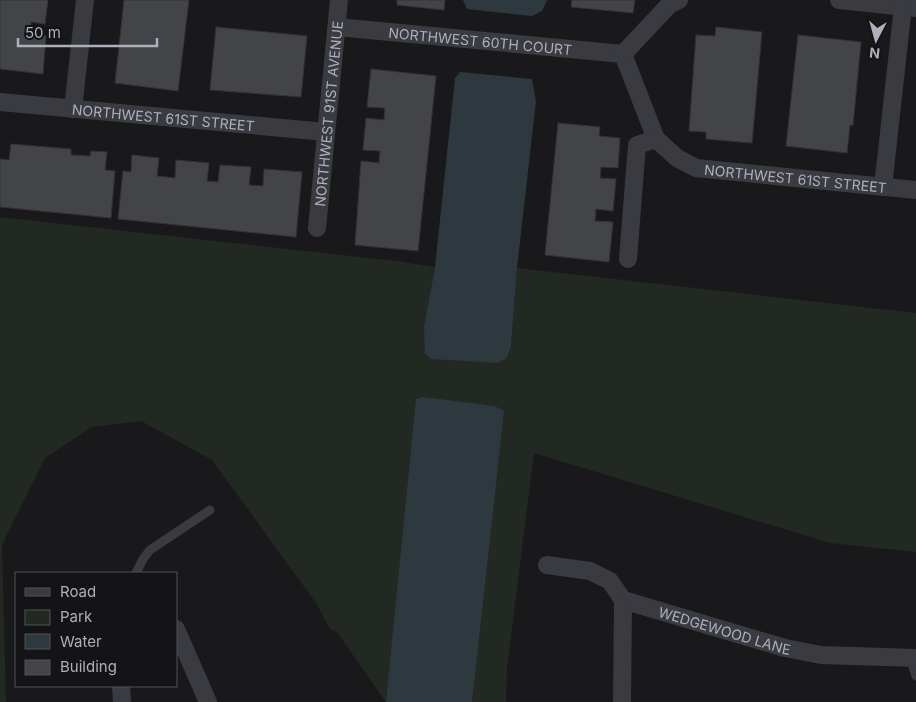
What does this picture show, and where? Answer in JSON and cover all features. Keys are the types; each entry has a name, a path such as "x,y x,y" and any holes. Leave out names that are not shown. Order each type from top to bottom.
{"street":[{"path":"73,109 85,0"},
{"name":"NORTHWEST 91ST AVENUE","path":"317,228 339,0"},
{"path":"623,54 658,9 679,0"},
{"path":"840,0 909,7 883,187"},
{"name":"NORTHWEST 60TH COURT","path":"337,27 623,54"},
{"name":"NORTHWEST 61ST STREET","path":"623,54 656,139 677,158 696,168 916,190"},
{"name":"NORTHWEST 61ST STREET","path":"0,102 326,132"},
{"path":"628,259 637,145 656,139"},
{"path":"547,565 590,571 610,581 623,600 622,702"},
{"name":"WEDGEWOOD LANE","path":"623,600 785,648 821,655 913,658"},
{"path":"179,640 208,702"},
{"path":"121,687 122,702"}],"lane":[{"path":"136,572 142,559 150,550 210,510"},
{"path":"913,658 916,676"}],"green space":[{"path":"0,217 396,261 435,267 424,326 507,358 511,347 517,268 916,313 916,552 830,543 534,453 507,668 506,702 386,702 336,631 330,629 316,603 212,460 141,421 92,427 45,458 2,545 6,702 0,702"}],"water":[{"path":"463,0 547,0 542,11 532,16 467,9"},
{"path":"460,72 532,79 536,101 517,268 511,347 507,358 498,363 431,359 425,353 424,326 435,267 455,78"},
{"path":"423,397 495,406 504,411 472,702 386,702 416,399"}],"building":[{"path":"0,0 48,0 45,24 31,22 30,34 46,36 43,74 0,69"},
{"path":"124,0 189,0 178,91 115,83"},
{"path":"397,0 445,0 444,10 397,5"},
{"path":"572,0 635,0 633,13 571,7"},
{"path":"216,27 307,36 301,97 210,90"},
{"path":"716,27 762,32 752,143 706,139 706,132 689,131 696,35 715,36"},
{"path":"798,35 861,42 853,125 850,125 847,153 786,146"},
{"path":"371,69 436,76 418,251 355,245 361,161 379,163 380,151 363,150 366,118 384,120 385,108 367,107"},
{"path":"558,123 600,127 599,136 620,138 618,168 601,167 600,178 616,179 613,211 596,209 595,221 613,222 609,262 545,255"},
{"path":"11,144 71,149 71,155 90,156 91,151 107,152 105,170 115,171 111,218 0,207 0,159 9,160"},
{"path":"132,155 159,158 157,176 175,178 176,160 209,163 207,181 218,182 220,165 251,167 249,185 263,186 264,169 302,172 296,237 118,219 123,171 131,172"}]}
